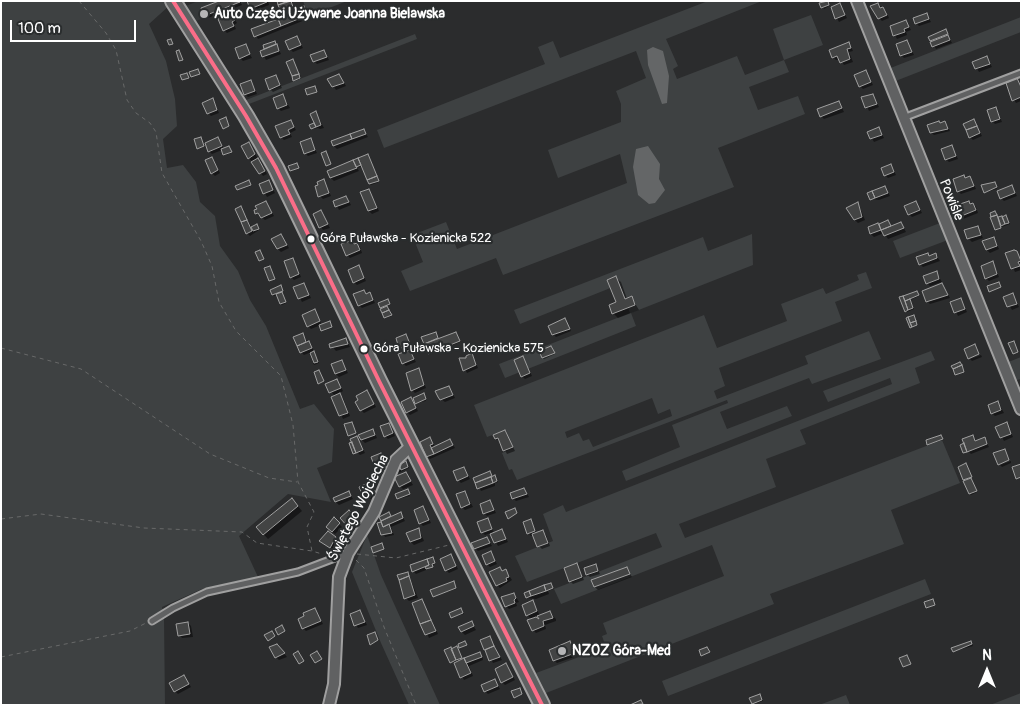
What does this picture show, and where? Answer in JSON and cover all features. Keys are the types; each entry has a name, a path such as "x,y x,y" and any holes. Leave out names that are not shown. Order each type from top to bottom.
{"main road":[{"path":"173,1 254,129 276,168 411,446 542,705"}],"street":[{"name":"Powiśle","path":"857,1 1021,409"},
{"name":"Świętego Wojciecha","path":"329,705 335,675 339,577 348,553 374,512 396,460 411,446"}],"lane":[{"path":"903,118 1021,73"},
{"path":"152,621 173,608 207,592 298,572 348,553"}],"path":[{"path":"79,1 106,33 116,50 127,100 156,132 162,173 201,241 212,266 218,302 236,331 281,376 293,426 298,482 314,512 307,527 312,551"},
{"path":"1,348 81,368 210,454 269,478 298,482"},
{"path":"1,519 42,514 144,528 242,532 257,542 312,551 335,558"},
{"path":"348,553 396,558 460,542"},
{"path":"348,553 364,568 384,627 416,705"},
{"path":"1,657 130,631 152,621"}],"shaded area":[{"path":"1,1 167,1 170,5 149,24 166,61 175,99 177,126 163,139 167,168 183,165 196,182 200,202 215,216 220,246 238,271 250,300 266,326 300,409 314,404 334,429 332,462 317,468 331,502 288,494 239,536 258,577 202,589 162,607 164,619 165,705 1,705"},
{"name":"Auto Części Używane Joanna Bielawska","path":"198,1 249,1 196,21 186,6"},
{"path":"303,1 347,1 309,16"},
{"path":"708,1 762,1 666,39 678,66 673,69 677,79 737,56 745,75 784,60 789,72 749,87 758,110 798,96 805,114 718,148 734,187 503,275 496,258 410,291 401,271 423,262 412,235 446,222 457,249 627,183 620,154 558,178 548,150 621,122 621,104 616,91 646,78 636,51 384,148 377,130 545,64 538,47 553,41 560,58"},
{"path":"811,15 823,45 784,60 773,29"},
{"path":"1021,17 1021,32 893,82 888,69"},
{"path":"415,34 417,39 249,104 246,100"},
{"path":"653,47 663,51 669,76 667,103 662,104 648,65 647,50"},
{"path":"648,146 660,164 659,179 665,190 655,203 649,204 638,195 633,167 636,149"},
{"path":"940,223 948,240 900,258 893,241"},
{"path":"752,234 753,265 631,313 636,326 505,378 499,364 630,313 618,285 520,324 514,310 703,237 708,251"},
{"path":"866,272 872,288 835,302 842,321 719,368 725,386 714,391 717,399 808,364 805,356 869,331 881,359 812,384 809,378 720,412 727,429 787,406 792,416 626,481 622,471 680,447 672,425 728,403 727,400 517,480 512,469 509,470 502,453 513,448 506,430 487,437 474,405 704,315 717,348 787,321 781,304 823,288 826,294 859,280 857,275","holes":["652,398 658,414 670,409 672,416 593,447 589,439 583,441 579,433 567,438 565,432"]},
{"path":"931,351 935,360 915,368 920,383 800,430 806,444 766,459 776,487 679,524 685,538 942,440 960,483 891,510 904,544 770,594 774,604 546,693 536,673 606,647 602,636 607,634 603,623 724,576 712,545 561,604 554,589 662,547 656,533 527,582 515,556 553,541 543,514 563,505 566,512 892,384 890,378 828,402 823,391"},
{"path":"1021,357 1021,379 1013,381 1006,363"},
{"path":"367,535 381,575 440,705 409,705 381,643 352,572"},
{"path":"925,579 931,594 668,696 662,681"},
{"path":"1021,693 1021,705 990,705"},
{"path":"846,695 850,705 819,705"}],"building":[{"path":"219,1 240,2 204,16 201,8"},
{"path":"247,1 267,1 267,2 250,9"},
{"path":"277,1 288,1 278,5"},
{"path":"291,1 294,10 282,14 278,5"},
{"path":"828,1 829,5 821,8 819,3"},
{"path":"840,3 845,15 835,19 831,7"},
{"path":"878,3 880,8 883,7 887,15 878,19 870,6"},
{"path":"304,6 308,15 281,26 277,16"},
{"path":"232,13 235,20 232,22 234,26 223,31 218,19"},
{"path":"927,13 929,19 915,24 913,18"},
{"path":"278,19 281,26 254,37 251,29"},
{"path":"906,20 909,27 904,29 905,32 893,36 890,26"},
{"path":"946,29 948,34 930,41 928,37"},
{"path":"948,35 950,40 932,47 930,42"},
{"path":"297,36 301,45 289,50 285,41"},
{"path":"171,39 173,44 169,45 167,40"},
{"path":"907,40 912,52 900,56 896,44"},
{"path":"275,41 276,44 264,49 263,45"},
{"path":"849,42 851,48 847,49 850,59 840,63 837,56 832,58 829,50"},
{"path":"246,44 250,54 239,59 235,48"},
{"path":"277,44 279,51 262,57 260,51"},
{"path":"179,50 183,60 179,61 176,51"},
{"path":"324,50 327,57 313,62 310,55"},
{"path":"987,56 990,64 975,69 972,62"},
{"path":"293,59 299,74 292,76 286,62"},
{"path":"198,69 200,74 191,77 189,72"},
{"path":"866,70 871,82 859,87 854,75"},
{"path":"187,73 189,78 182,80 180,75"},
{"path":"299,74 300,78 293,81 292,76"},
{"path":"339,74 344,83 332,87 327,79"},
{"path":"276,75 280,85 269,90 265,79"},
{"path":"1017,78 1021,87 1021,97 1012,101 1006,83"},
{"path":"251,80 255,91 244,95 240,84"},
{"path":"315,86 317,92 307,95 305,89"},
{"path":"283,94 287,105 277,109 273,98"},
{"path":"873,94 877,104 865,108 861,97"},
{"path":"213,98 217,110 207,114 202,103"},
{"path":"839,101 842,108 820,117 817,109"},
{"path":"996,107 1000,119 991,122 987,110"},
{"path":"316,111 321,125 316,127 310,114"},
{"path":"226,117 229,126 223,129 219,120"},
{"path":"974,119 977,126 966,130 963,124"},
{"path":"291,120 294,127 288,130 290,134 280,138 275,126"},
{"path":"939,121 940,123 945,121 948,129 930,133 927,125"},
{"path":"314,123 316,127 311,129 309,125"},
{"path":"977,126 980,133 969,138 966,130"},
{"path":"879,127 882,135 870,139 867,132"},
{"path":"364,129 366,134 352,139 350,134"},
{"path":"350,134 352,139 333,146 331,141"},
{"path":"201,137 204,146 197,149 194,139"},
{"path":"218,137 222,146 208,152 205,143"},
{"path":"311,138 315,150 304,154 300,142"},
{"path":"249,142 255,154 248,159 241,146"},
{"path":"952,145 956,156 945,160 941,149"},
{"path":"229,146 232,152 223,155 221,149"},
{"path":"326,151 331,164 326,166 321,153"},
{"path":"368,154 377,176 367,180 358,158"},
{"path":"212,157 218,170 211,174 205,160"},
{"path":"258,158 265,171 259,174 251,162"},
{"path":"358,158 361,165 356,167 353,160"},
{"path":"353,160 357,168 330,178 327,171"},
{"path":"297,163 299,168 290,171 288,166"},
{"path":"891,164 894,172 884,176 881,168"},
{"path":"964,175 965,178 970,176 974,186 957,192 953,179"},
{"path":"377,176 379,181 369,184 367,180"},
{"path":"324,179 329,193 318,197 315,186 318,185 317,182"},
{"path":"249,180 251,185 237,190 235,186"},
{"path":"269,180 273,190 263,194 259,184"},
{"path":"995,182 997,187 984,193 981,185"},
{"path":"1012,185 1015,193 1000,199 997,191"},
{"path":"885,186 888,193 875,198 872,191"},
{"path":"369,189 377,208 368,211 360,192"},
{"path":"872,191 875,198 870,200 867,193"},
{"path":"346,196 349,202 335,207 333,201"},
{"path":"266,201 272,213 261,218 258,213 255,214 254,210 257,209 255,206"},
{"path":"916,201 920,210 908,215 904,206"},
{"path":"969,201 970,204 973,203 976,210 959,217 954,206"},
{"path":"858,202 862,217 854,220 846,208"},
{"path":"241,206 247,220 241,222 235,209"},
{"path":"321,210 328,224 319,228 313,214"},
{"path":"995,211 997,215 991,217 990,213"},
{"path":"997,215 1001,228 995,230 990,217"},
{"path":"1006,215 1009,223 1005,224 1002,217"},
{"path":"1002,216 1005,224 1001,226 998,217"},
{"path":"247,220 252,231 246,234 241,222"},
{"path":"888,220 891,226 881,230 879,224"},
{"path":"901,222 904,228 884,236 881,230"},
{"path":"878,223 881,230 870,234 868,227"},
{"path":"257,224 259,229 253,231 251,227"},
{"path":"978,226 981,235 967,239 964,230"},
{"path":"281,234 287,245 277,249 271,239"},
{"path":"994,237 997,246 986,250 982,241"},
{"path":"353,240 354,244 357,243 360,250 346,256 341,244"},
{"path":"260,250 264,259 259,261 255,252"},
{"path":"1017,251 1021,261 1018,262 1020,266 1011,269 1005,253"},
{"path":"928,253 929,256 936,253 937,258 919,265 916,257"},
{"path":"293,258 299,274 290,278 284,261"},
{"path":"993,261 997,274 985,279 981,266"},
{"path":"359,265 364,278 353,283 348,270"},
{"path":"270,266 275,279 269,281 264,268"},
{"path":"937,271 939,279 926,284 923,276"},
{"path":"616,276 625,299 632,296 635,305 612,314 609,305 616,302 607,280"},
{"path":"999,282 1001,287 989,292 987,286"},
{"path":"304,283 309,295 298,299 293,287"},
{"path":"942,283 948,295 926,302 922,291"},
{"path":"281,285 283,291 272,295 270,290"},
{"path":"364,290 366,294 370,292 373,300 358,306 353,294"},
{"path":"917,291 919,295 905,301 903,296"},
{"path":"282,292 286,302 280,304 276,294"},
{"path":"1013,293 1017,304 1007,307 1003,297"},
{"path":"903,296 908,310 905,312 899,297"},
{"path":"961,298 965,309 954,313 950,302"},
{"path":"388,299 390,304 380,308 378,303"},
{"path":"910,299 913,308 908,310 905,301"},
{"path":"387,306 389,310 382,313 380,309"},
{"path":"315,309 320,321 307,327 302,315"},
{"path":"389,310 392,315 384,318 382,313"},
{"path":"914,315 916,321 910,323 908,317"},
{"path":"908,317 912,327 910,328 906,318"},
{"path":"565,318 570,329 552,335 548,326"},
{"path":"330,321 332,327 321,331 319,325"},
{"path":"916,321 917,325 912,327 910,323"},
{"path":"436,332 438,338 424,344 421,337"},
{"path":"456,332 460,341 445,347 444,344 428,354 424,344"},
{"path":"303,333 306,342 297,346 293,337"},
{"path":"406,334 410,344 399,349 396,338"},
{"path":"346,338 348,344 330,348 329,344"},
{"path":"309,341 312,348 300,353 297,346"},
{"path":"1014,341 1018,352 1013,354 1008,343"},
{"path":"975,344 979,354 968,359 964,349"},
{"path":"551,346 555,353 542,358 539,351"},
{"path":"410,350 414,359 402,364 398,354"},
{"path":"314,351 318,362 314,363 310,353"},
{"path":"472,353 476,365 463,371 459,358 466,358 466,356"},
{"path":"523,356 530,373 521,377 514,360"},
{"path":"342,360 346,370 335,374 331,364"},
{"path":"960,362 962,365 953,369 951,366"},
{"path":"962,365 964,372 955,375 953,369"},
{"path":"419,368 424,385 411,391 406,373"},
{"path":"319,370 324,381 318,384 314,372"},
{"path":"337,379 341,388 329,393 325,384"},
{"path":"449,386 453,395 440,400 435,391"},
{"path":"367,390 374,404 360,411 355,402 358,400 356,396"},
{"path":"340,393 348,413 339,416 331,397"},
{"path":"424,393 426,399 415,404 413,398"},
{"path":"411,397 416,408 406,413 401,402"},
{"path":"998,401 1001,410 991,414 988,405"},
{"path":"352,422 356,433 348,436 344,424"},
{"path":"1007,422 1011,434 1000,438 995,427"},
{"path":"389,423 393,433 384,437 380,426"},
{"path":"373,429 375,435 361,440 358,435"},
{"path":"505,430 513,447 503,451 498,438 495,439 493,435"},
{"path":"941,435 943,439 927,445 926,440"},
{"path":"973,435 975,441 985,437 987,444 967,452 962,439"},
{"path":"357,436 363,450 356,453 350,439"},
{"path":"430,437 433,444 430,445 434,454 426,457 420,442"},
{"path":"450,439 453,445 434,454 431,448"},
{"path":"352,442 356,453 353,454 349,443"},
{"path":"964,443 967,452 963,453 960,445"},
{"path":"1005,449 1009,460 998,465 993,453"},
{"path":"381,453 387,466 376,470 371,457"},
{"path":"406,461 408,467 401,470 399,465"},
{"path":"966,463 972,477 963,480 958,467"},
{"path":"1021,464 1021,477 1016,479 1012,467"},
{"path":"464,467 468,476 457,481 453,471"},
{"path":"490,471 492,476 475,483 473,478"},
{"path":"406,472 411,481 399,487 394,477"},
{"path":"495,475 497,481 493,483 491,477"},
{"path":"491,477 493,483 477,489 475,483"},
{"path":"971,478 977,491 969,494 963,481"},
{"path":"370,482 375,493 364,498 359,487"},
{"path":"524,488 527,494 512,499 510,493"},
{"path":"408,489 410,494 397,499 395,494"},
{"path":"349,491 351,496 335,502 333,498"},
{"path":"465,491 470,504 461,508 456,494"},
{"path":"292,498 298,506 263,535 256,527"},
{"path":"490,500 494,510 483,514 480,504"},
{"path":"423,506 429,520 419,524 414,510"},
{"path":"515,508 517,513 508,519 505,512"},
{"path":"349,510 358,520 349,528 340,518"},
{"path":"389,512 391,516 381,521 379,517"},
{"path":"401,512 403,518 383,527 381,521"},
{"path":"334,517 340,523 332,532 326,527"},
{"path":"488,518 492,529 481,533 477,522"},
{"path":"531,519 535,531 527,534 523,522"},
{"path":"381,522 383,527 389,524 392,533 381,535 377,523"},
{"path":"419,528 421,538 410,542 406,533"},
{"path":"502,529 506,539 494,543 490,534"},
{"path":"543,530 548,543 537,547 532,534"},
{"path":"328,531 336,537 330,548 319,541"},
{"path":"487,537 490,543 474,549 471,543"},
{"path":"382,543 384,549 373,553 371,547"},
{"path":"491,551 495,561 486,565 482,555"},
{"path":"451,554 456,566 445,571 440,559"},
{"path":"433,557 435,563 432,564 433,567 426,569 425,567 429,565 427,559"},
{"path":"427,559 429,565 412,572 410,565"},
{"path":"577,563 582,577 569,582 564,568"},
{"path":"596,564 598,571 586,575 584,568"},
{"path":"500,567 502,571 506,569 509,577 506,578 507,581 496,586 489,572"},
{"path":"627,567 630,574 594,587 591,580"},
{"path":"408,572 409,576 399,580 397,575"},
{"path":"409,576 415,595 404,599 399,580"},
{"path":"454,581 456,588 433,597 430,590"},
{"path":"551,583 553,588 546,591 544,585"},
{"path":"544,585 546,591 531,596 529,591"},
{"path":"529,591 531,596 526,598 524,593"},
{"path":"514,593 515,603 505,607 501,597"},
{"path":"422,599 431,620 420,624 412,603"},
{"path":"933,599 935,605 926,608 924,602"},
{"path":"533,600 537,611 526,616 522,605"},
{"path":"315,608 321,621 302,629 298,619 304,616 303,613"},
{"path":"461,608 463,613 451,618 449,613"},
{"path":"360,610 365,622 354,626 350,614"},
{"path":"550,611 553,618 543,621 544,626 532,631 527,620 536,617 539,619 537,616"},
{"path":"431,620 436,631 425,635 420,624"},
{"path":"472,621 474,626 461,632 458,627"},
{"path":"188,622 190,634 178,636 176,624"},
{"path":"282,625 285,631 278,635 275,629"},
{"path":"272,631 275,636 268,641 264,635"},
{"path":"375,632 378,640 370,645 367,635"},
{"path":"490,636 494,646 484,650 480,640"},
{"path":"465,641 467,645 459,648 458,644"},
{"name":"NZOZ Góra-Med","path":"570,641 575,653 553,661 549,650"},
{"path":"971,641 972,644 953,652 951,648"},
{"path":"277,644 285,653 275,658 269,647"},
{"path":"457,646 462,658 456,660 451,649"},
{"path":"494,646 500,657 489,661 485,650"},
{"path":"451,647 456,660 450,663 444,650"},
{"path":"707,647 710,652 701,656 699,650"},
{"path":"298,651 304,661 299,664 293,654"},
{"path":"317,651 322,659 315,663 310,655"},
{"path":"480,652 482,657 466,663 464,658"},
{"path":"907,655 911,664 903,667 899,658"},
{"path":"464,658 471,673 460,678 454,663"},
{"path":"506,663 513,677 501,683 495,669"},
{"path":"184,675 189,684 174,692 169,683"},
{"path":"495,679 498,686 484,692 481,685"},
{"path":"520,688 522,694 514,698 511,691"},
{"path":"760,694 762,700 752,704 749,698"},
{"path":"641,700 643,704 630,705"}],"transit line":[{"path":"173,1 246,116 276,168 379,381 542,705"}],"place":[{"name":"Auto Części Używane Joanna Bielawska","path":"204,14"},
{"name":"Góra Puławska - Kozienicka 522","path":"311,239"},
{"name":"Góra Puławska - Kozienicka 575","path":"364,349"},
{"name":"NZOZ Góra-Med","path":"562,651"}]}
